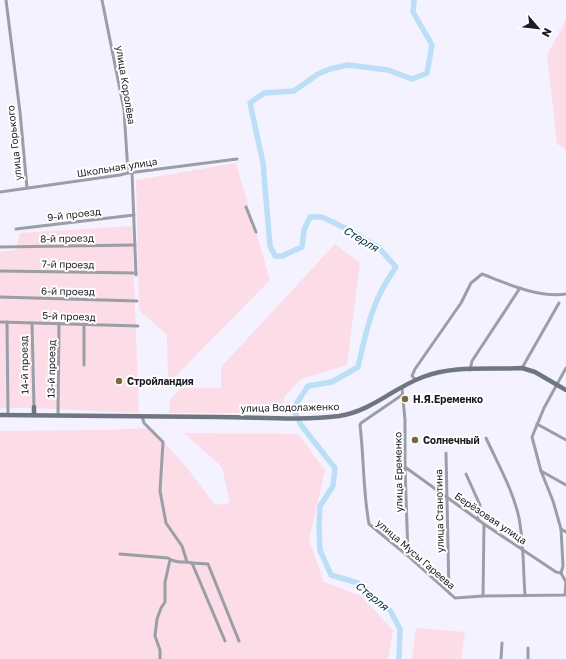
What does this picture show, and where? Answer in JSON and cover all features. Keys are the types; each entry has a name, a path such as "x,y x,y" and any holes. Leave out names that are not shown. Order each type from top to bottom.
{"main road":[{"name":"улица Водолаженко","path":"0,415 279,418 341,415 357,412 370,407 416,380 435,374 470,370 522,368 535,372 566,390"},
{"path":"34,407 34,415"}],"street":[{"name":"улица Горького","path":"6,0 20,112 27,188"},
{"name":"улица Королёва","path":"102,0 124,110 134,215 136,274"},
{"name":"Школьная улица","path":"0,192 120,175 130,172 237,159"},
{"path":"246,207 256,232"},
{"name":"9-й проезд","path":"16,229 134,215"},
{"name":"8-й проезд","path":"0,247 135,245"},
{"name":"7-й проезд","path":"0,270 136,274"},
{"path":"416,380 412,376 415,369 461,303 471,283 482,274 520,288 541,293 559,295 566,294"},
{"path":"470,370 472,361 520,288"},
{"name":"6-й проезд","path":"0,297 136,301"},
{"path":"522,368 559,303"},
{"name":"5-й проезд","path":"0,322 138,326"},
{"path":"7,322 8,415"},
{"name":"14-й проезд","path":"32,323 34,407"},
{"name":"13-й проезд","path":"58,415 60,324"},
{"path":"84,324 84,365"},
{"path":"566,368 537,424 532,437 553,501 560,529 563,566 561,573 566,582"},
{"name":"улица Еременко","path":"402,388 405,420 408,556"},
{"name":"улица Мусы Гареева","path":"402,395 361,423 360,426 365,500 369,524 455,598 525,595 564,596 566,582"},
{"path":"142,416 144,423 163,442 160,491 166,523 182,546 188,562"},
{"path":"537,424 566,440"},
{"path":"486,438 514,498 519,518 524,550 525,595"},
{"name":"улица Станотина","path":"446,453 449,593"},
{"name":"Берёзовая улица","path":"405,467 478,520 556,572 561,573"},
{"path":"542,471 566,486"},
{"path":"466,474 480,506 478,520"},
{"path":"482,596 484,524"},
{"path":"560,529 566,532"},
{"path":"120,554 168,558 174,562 208,564 239,641"},
{"path":"160,659 160,650 155,636 157,619 165,602 165,582 170,560"},
{"path":"192,563 225,641"},
{"path":"501,659 502,643"},
{"path":"528,648 528,659"}],"shaded area":[{"path":"566,20 566,149 557,144 547,55"},
{"path":"236,163 270,280 168,384 167,335 139,310 136,180"},
{"path":"132,226 139,413 34,408 0,408 0,252 16,250 20,233"},
{"path":"335,244 360,263 347,365 301,379 284,397 282,413 169,413 170,400 181,388 221,388 221,367"},
{"path":"151,428 184,464 215,505 230,503 222,467 184,433 298,434 325,470 309,540 324,582 361,596 393,630 388,659 0,659 0,431"},
{"path":"416,628 465,632 461,659 412,659"}],"waterway":[{"name":"Стерля","path":"399,659 400,629 390,610 358,583 331,575 320,550 320,506 333,486 335,468 301,425 293,409 308,386 332,382 358,367 373,310 386,282 396,267 378,247 351,231 322,217 310,217 304,230 302,247 282,256 275,256 270,246 263,163 250,103 264,93 294,91 318,74 330,69 348,65 388,70 412,79 427,73 432,45 413,12 414,0"}],"place":[{"name":"Стройландия","path":"119,381"},
{"name":"Н.Я.Еременко","path":"405,399"},
{"name":"Солнечный","path":"415,440"}]}
